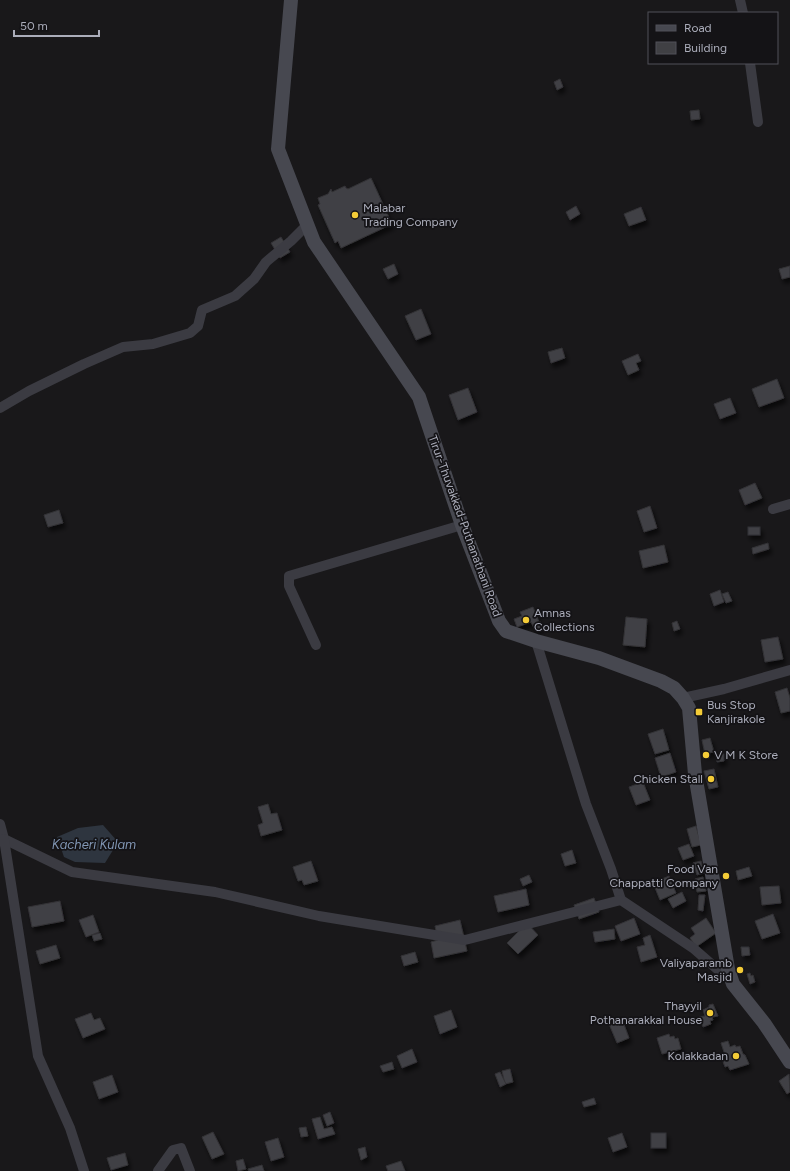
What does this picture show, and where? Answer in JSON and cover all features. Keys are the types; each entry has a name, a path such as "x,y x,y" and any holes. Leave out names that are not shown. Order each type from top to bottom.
{"main road":[{"name":"Tirur-Thuvakkad-Puthanathani Road","path":"291,0 278,149 314,242 419,397 462,525 499,621 506,631 536,641 599,658 661,681 674,688 684,698"},
{"path":"684,698 689,708 695,774 728,969 733,984 764,1023 790,1062"}],"street":[{"path":"740,0 743,12"},
{"path":"750,64 758,122"},
{"path":"0,408 29,391 123,347 153,344 190,333 198,326 202,310 234,296 254,279 266,262 307,225"},
{"path":"773,508 790,504"},
{"path":"316,645 289,586 289,576 462,525"},
{"path":"536,641 586,804 612,869 621,900 693,948 733,984"},
{"path":"684,698 724,689 790,670"},
{"path":"0,824 4,839 38,1056 70,1128 84,1171"},
{"path":"4,839 72,872 215,892 318,916 465,940 621,900"},
{"path":"158,1171 174,1150 181,1148 190,1171"}],"water":[{"name":"Kacheri Kulam","path":"103,825 118,842 105,863 75,862 64,857 57,837 78,828"}],"building":[{"path":"560,79 563,87 557,90 554,82"},
{"path":"699,110 700,119 691,120 690,111"},
{"name":"Malabar Trading Company","path":"371,178 392,224 341,248 338,241 335,243 318,205 320,204 318,198 328,194 331,189 332,192 345,186 348,189"},
{"path":"576,206 580,214 570,220 566,212"},
{"path":"641,207 646,220 629,226 624,214"},
{"path":"281,237 290,252 280,258 271,243"},
{"path":"394,264 398,274 388,279 383,269"},
{"path":"790,266 790,277 782,279 779,269"},
{"path":"421,309 431,334 416,340 405,316"},
{"path":"562,348 565,358 551,363 548,352"},
{"path":"638,354 641,361 636,363 639,370 628,375 622,361"},
{"path":"777,379 784,398 759,407 752,389"},
{"path":"468,388 477,412 458,420 449,395"},
{"path":"730,398 736,413 720,419 714,404"},
{"path":"755,483 762,498 745,505 739,490"},
{"path":"650,506 657,528 644,532 637,511"},
{"path":"59,510 63,523 48,527 44,515"},
{"path":"748,527 760,527 760,535 748,535"},
{"path":"768,543 769,549 753,554 752,548"},
{"path":"664,545 668,562 643,568 639,551"},
{"path":"720,590 724,602 714,606 710,594"},
{"path":"728,592 732,601 726,603 722,594"},
{"name":"Amnas Collections","path":"533,607 539,622 541,622 541,628 535,630 531,622 517,627 514,619 522,616 520,612"},
{"path":"626,617 647,619 645,647 623,645"},
{"path":"677,621 680,629 674,631 672,623"},
{"path":"778,637 783,659 765,662 761,640"},
{"path":"787,688 790,698 790,711 781,713 775,692"},
{"path":"663,729 669,750 655,754 648,734"},
{"path":"710,738 714,752 705,754 702,740"},
{"path":"670,753 676,772 661,777 655,758"},
{"path":"716,754 724,754 724,761 717,762"},
{"name":"Chicken Stall","path":"714,769 718,787 709,789 704,771"},
{"path":"643,782 650,800 636,805 629,787"},
{"path":"268,804 271,814 277,813 282,830 261,836 258,825 263,823 258,807"},
{"path":"696,826 701,845 692,847 687,829"},
{"path":"689,844 694,856 683,860 678,848"},
{"path":"572,850 576,863 565,866 561,854"},
{"path":"311,861 318,881 304,885 302,880 298,881 293,867"},
{"path":"701,861 704,873 697,875 693,863"},
{"path":"749,867 752,876 738,880 736,871"},
{"path":"529,875 532,882 523,886 520,879"},
{"path":"669,876 676,893 660,900 653,883"},
{"path":"703,877 706,891 697,892 695,879"},
{"path":"779,886 781,903 762,905 760,887"},
{"path":"526,889 529,905 498,912 494,896"},
{"path":"682,892 686,901 673,908 668,899"},
{"path":"699,895 705,895 703,911 698,910"},
{"path":"594,898 599,912 579,919 574,905"},
{"path":"60,901 64,921 32,927 28,907"},
{"path":"773,914 780,933 762,939 755,921"},
{"path":"93,915 99,932 86,937 79,920"},
{"path":"634,918 640,934 621,941 615,926"},
{"path":"706,918 716,933 696,947 690,938 695,934 691,928"},
{"path":"460,920 467,951 434,958 431,942 438,940 435,926"},
{"path":"527,923 538,935 518,954 507,943"},
{"path":"614,929 615,939 595,942 593,932"},
{"path":"100,933 102,939 94,941 92,935"},
{"path":"650,935 657,957 641,962 637,947 645,945 643,938"},
{"path":"56,945 60,958 40,964 36,951"},
{"path":"741,947 749,947 750,955 742,956"},
{"path":"415,952 418,962 404,966 401,956"},
{"path":"750,973 751,976 753,975 755,982 750,984 747,974"},
{"name":"Thayyil Pothanarakkal House","path":"713,1004 718,1016 712,1017 713,1020 710,1021 711,1024 703,1027 699,1017 705,1016 703,1010 709,1007 709,1005"},
{"path":"451,1010 457,1027 440,1034 434,1016"},
{"path":"91,1013 94,1020 100,1018 105,1029 83,1038 75,1019"},
{"path":"622,1019 629,1038 617,1043 609,1024"},
{"path":"669,1034 670,1037 674,1036 675,1039 678,1038 681,1049 662,1054 657,1038"},
{"name":"Kolakkadan","path":"728,1041 730,1047 735,1045 736,1047 740,1046 749,1064 730,1070 728,1066 725,1067 722,1059 726,1058 721,1043"},
{"path":"412,1049 417,1062 402,1068 397,1056"},
{"path":"392,1062 394,1069 383,1072 380,1066"},
{"path":"510,1069 513,1082 505,1084 502,1071"},
{"path":"500,1072 506,1084 500,1087 495,1074"},
{"path":"789,1074 790,1092 787,1094 779,1081"},
{"path":"112,1075 118,1092 99,1099 93,1082"},
{"path":"594,1098 596,1104 584,1107 582,1102"},
{"path":"330,1112 334,1123 327,1126 323,1115"},
{"path":"320,1117 324,1129 332,1127 335,1134 318,1139 312,1119"},
{"path":"306,1127 308,1136 301,1137 299,1128"},
{"path":"213,1132 224,1154 212,1159 202,1137"},
{"path":"622,1133 627,1147 613,1152 608,1138"},
{"path":"651,1133 666,1133 666,1148 651,1148"},
{"path":"278,1138 284,1157 271,1161 265,1142"},
{"path":"365,1147 367,1157 361,1160 358,1149"},
{"path":"125,1153 128,1165 111,1170 107,1158"},
{"path":"243,1159 246,1169 238,1171 236,1161"},
{"path":"401,1161 405,1171 388,1171 386,1166"},
{"path":"262,1165 264,1171 249,1171 248,1169"}],"place":[{"name":"Malabar Trading Company","path":"355,215"},
{"name":"Amnas Collections","path":"526,620"},
{"name":"Bus Stop Kanjirakole","path":"699,712"},
{"name":"V M K Store","path":"706,755"},
{"name":"Chicken Stall","path":"711,779"},
{"name":"Food Van Chappatti Company","path":"726,876"},
{"name":"Valiyaparamb Masjid","path":"740,970"},
{"name":"Thayyil Pothanarakkal House","path":"710,1013"},
{"name":"Kolakkadan","path":"736,1056"}]}
